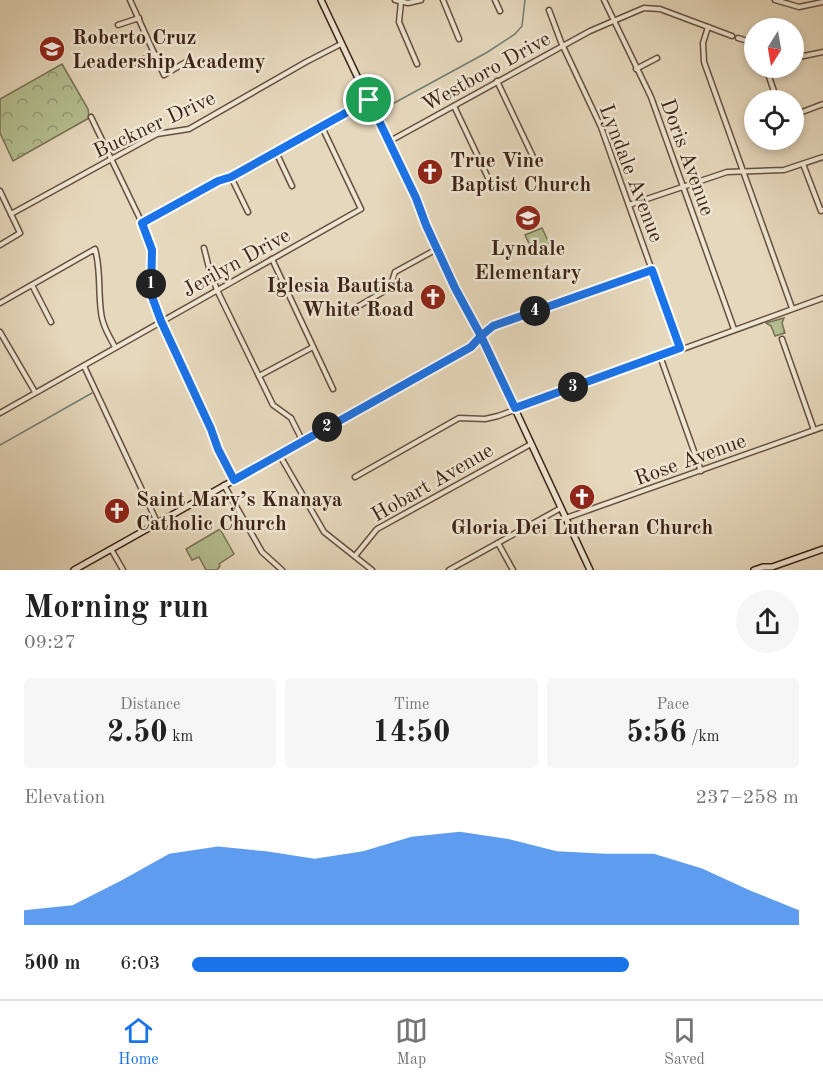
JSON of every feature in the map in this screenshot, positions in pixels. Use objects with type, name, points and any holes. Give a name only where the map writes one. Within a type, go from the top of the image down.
[{"type":"main road","points":[[321,0],[390,141],[437,249],[481,336],[590,570]]},
{"type":"main road","points":[[74,570],[471,347],[481,336]]},
{"type":"main road","points":[[754,570],[771,568],[823,549]]},
{"type":"street","points":[[130,0],[164,75],[186,62]]},
{"type":"street","points":[[395,0],[401,2],[422,0]]},
{"type":"street","points":[[443,0],[459,39]]},
{"type":"street","points":[[495,0],[500,11]]},
{"type":"street","name":"Doris Avenue","points":[[604,0],[651,96],[734,329]]},
{"type":"street","points":[[648,0],[648,7],[660,9],[732,36]]},
{"type":"street","points":[[775,0],[799,7],[823,2]]},
{"type":"street","points":[[401,2],[399,22],[417,64]]},
{"type":"street","name":"Westboro Drive","points":[[390,141],[497,81],[614,20],[648,7]]},
{"type":"street","name":"Lyndale Avenue","points":[[549,10],[563,47],[601,127],[680,348]]},
{"type":"street","points":[[118,25],[139,18]]},
{"type":"street","points":[[708,27],[703,44],[704,62],[792,308]]},
{"type":"street","points":[[738,38],[744,40]]},
{"type":"street","name":"Buckner Drive","points":[[12,214],[157,134],[189,129],[341,44]]},
{"type":"street","points":[[804,56],[823,51]]},
{"type":"street","points":[[135,63],[154,54]]},
{"type":"street","points":[[636,69],[657,58]]},
{"type":"street","points":[[497,81],[535,160]]},
{"type":"street","points":[[142,223],[218,181],[231,177],[369,100]]},
{"type":"street","points":[[804,111],[823,104]]},
{"type":"street","points":[[454,106],[490,182]]},
{"type":"street","points":[[91,117],[142,223],[152,250],[151,294],[161,321],[234,480]]},
{"type":"street","name":"Jerilyn Drive","points":[[0,413],[361,209],[322,127]]},
{"type":"street","points":[[276,152],[292,186]]},
{"type":"street","points":[[629,206],[727,172],[784,170],[823,156]]},
{"type":"street","points":[[803,164],[821,211],[823,210]]},
{"type":"street","points":[[231,177],[248,212]]},
{"type":"street","points":[[0,191],[20,233],[0,245]]},
{"type":"street","points":[[204,248],[208,268],[217,290],[273,405],[291,418],[302,441]]},
{"type":"street","points":[[0,303],[96,249],[100,267],[101,313],[115,347]]},
{"type":"street","points":[[350,311],[390,288],[395,272],[437,249]]},
{"type":"street","points":[[272,259],[333,389]]},
{"type":"street","points":[[481,336],[493,326],[652,270]]},
{"type":"street","points":[[32,285],[51,322]]},
{"type":"street","points":[[356,477],[459,418],[485,419],[823,298]]},
{"type":"street","points":[[0,332],[35,392]]},
{"type":"street","points":[[782,339],[814,430]]},
{"type":"street","points":[[259,376],[313,346]]},
{"type":"street","points":[[660,356],[701,471]]},
{"type":"street","points":[[84,366],[158,522]]},
{"type":"street","name":"Rose Avenue","points":[[566,518],[823,427]]},
{"type":"street","name":"Hobart Avenue","points":[[355,556],[377,529],[532,444]]},
{"type":"street","points":[[279,454],[324,532],[372,570]]},
{"type":"street","points":[[224,485],[262,552],[282,570]]},
{"type":"street","points":[[449,570],[561,508]]},
{"type":"street","points":[[498,543],[513,570]]},
{"type":"street","points":[[111,549],[123,570]]},
{"type":"green space","points":[[62,64],[88,109],[89,118],[13,161],[0,133],[0,99]]},
{"type":"green space","points":[[542,228],[551,247],[534,254],[525,235]]},
{"type":"green space","points":[[784,318],[782,323],[785,333],[775,336],[771,326],[766,323]]},
{"type":"green space","points":[[220,529],[234,554],[219,564],[217,570],[206,570],[199,557],[192,560],[186,549]]},
{"type":"waterway","points":[[383,109],[486,53],[515,34],[522,26],[525,0]]},
{"type":"waterway","points":[[0,445],[92,393]]},
{"type":"place","name":"Roberto Cruz Leadership Academy","points":[[52,49]]},
{"type":"place","name":"True Vine Baptist Church","points":[[430,172]]},
{"type":"place","name":"Lyndale Elementary","points":[[528,218]]},
{"type":"place","name":"Iglesia Bautista White Road","points":[[433,297]]},
{"type":"place","name":"Gloria Dei Lutheran Church","points":[[582,497]]},
{"type":"place","name":"Saint Mary’s Knanaya Catholic Church","points":[[117,511]]},
{"type":"route","points":[[369,100],[231,177],[218,181],[142,223],[152,250],[151,294],[218,449],[234,480],[471,347],[481,336],[515,408],[680,348],[652,270],[490,327],[481,336],[462,303],[390,141],[369,100]]}]
